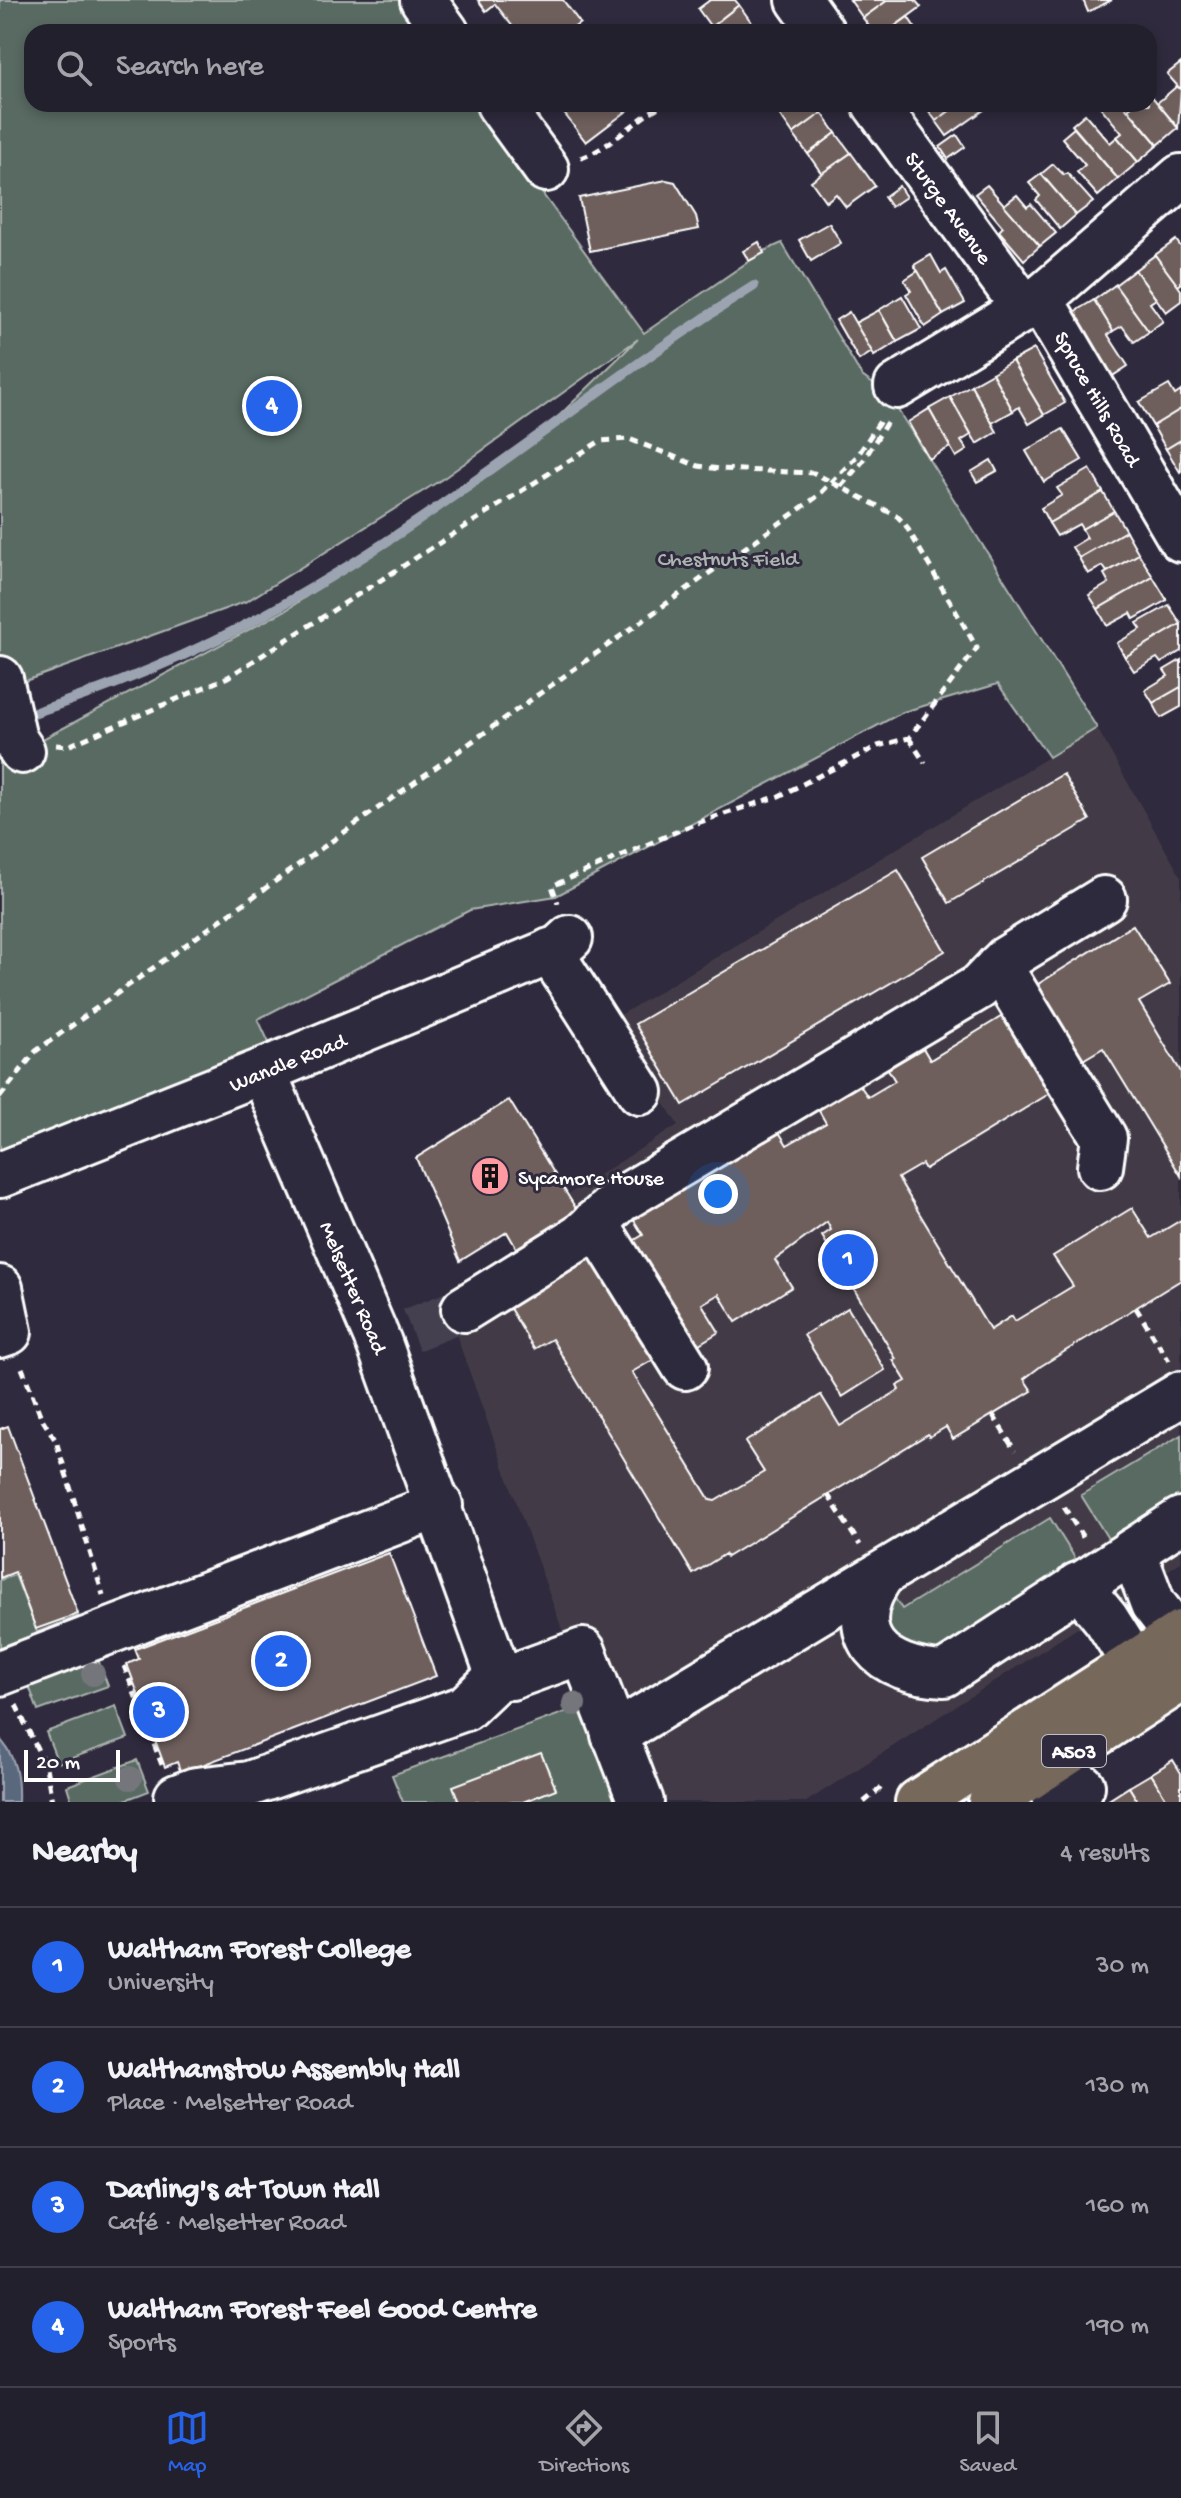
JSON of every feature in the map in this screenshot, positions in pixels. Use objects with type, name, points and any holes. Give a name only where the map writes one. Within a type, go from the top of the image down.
[{"type":"main road","name":"A503","points":[[991,1802],[1157,1681],[1180,1636]]},
{"type":"main road","name":"A503","points":[[918,1802],[1157,1681]]},
{"type":"street","points":[[423,0],[440,24]]},
{"type":"street","points":[[799,0],[816,24]]},
{"type":"street","points":[[505,112],[546,169]]},
{"type":"street","name":"Sturge Avenue","points":[[881,112],[1032,304]]},
{"type":"street","points":[[892,404],[1032,304],[1181,177]]},
{"type":"street","name":"Spruce Hills Road","points":[[1032,304],[1181,539]]},
{"type":"street","points":[[2,684],[18,745]]},
{"type":"street","points":[[464,1309],[580,1237],[620,1200],[979,987],[999,966],[1104,899]]},
{"type":"street","points":[[560,945],[640,1092]]},
{"type":"street","name":"Wandle Road","points":[[0,1175],[263,1071],[560,945]]},
{"type":"street","points":[[999,966],[1104,1138],[1100,1167]]},
{"type":"street","name":"Melsetter Road","points":[[263,1071],[395,1336],[440,1505],[497,1671],[502,1673]]},
{"type":"street","points":[[595,1222],[685,1367]]},
{"type":"street","points":[[0,1288],[9,1332],[0,1335]]},
{"type":"street","points":[[614,1735],[872,1563],[1045,1476],[1175,1378]]},
{"type":"street","points":[[6,1685],[118,1643],[440,1505]]},
{"type":"street","points":[[872,1563],[865,1608],[869,1638],[888,1661],[917,1673],[944,1674],[1181,1520]]},
{"type":"street","points":[[1105,1569],[1153,1604],[1180,1636]]},
{"type":"street","points":[[1105,1569],[1106,1619],[1157,1681]]},
{"type":"street","points":[[177,1797],[196,1790],[249,1784],[465,1708],[502,1673],[511,1677],[583,1651],[641,1802]]},
{"type":"path","points":[[546,169],[598,152],[650,112]]},
{"type":"path","points":[[0,1097],[36,1051],[831,484],[858,455],[892,404]]},
{"type":"path","points":[[841,486],[863,461],[892,404]]},
{"type":"path","points":[[18,745],[68,746],[228,677],[600,441],[629,439],[698,466],[814,473],[905,524],[977,648],[909,738],[878,746],[779,796],[694,824],[552,886],[560,945]]},
{"type":"path","points":[[909,738],[925,763]]},
{"type":"path","points":[[1136,1308],[1175,1378]]},
{"type":"path","points":[[24,1373],[41,1417],[56,1441],[118,1643],[159,1758]]},
{"type":"path","points":[[993,1415],[1026,1469],[1045,1476],[1105,1569]]},
{"type":"path","points":[[828,1495],[872,1563]]},
{"type":"path","points":[[6,1685],[46,1767],[52,1802]]},
{"type":"shaded area","points":[[1097,728],[1181,877],[1181,1562],[806,1802],[624,1802],[444,1301],[584,1221],[569,1194],[678,1125],[612,1020]]},
{"type":"green space","name":"Chestnuts Field","points":[[0,0],[401,0],[418,24],[24,24],[24,112],[483,112],[644,333],[764,251],[782,243],[862,376],[883,391],[896,407],[1097,728],[1049,757],[998,684],[903,712],[556,896],[470,910],[258,1019],[289,1086],[0,1190],[0,753],[22,750],[288,609],[533,441],[638,339],[444,478],[247,601],[0,690]]},
{"type":"green space","points":[[1181,1435],[1181,1510],[1115,1550],[1081,1495]]},
{"type":"green space","points":[[1050,1518],[1083,1571],[939,1661],[889,1646],[879,1604],[890,1591],[902,1609]]},
{"type":"green space","points":[[15,1575],[37,1632],[78,1616],[83,1630],[0,1661],[0,1580]]},
{"type":"green space","points":[[96,1654],[108,1686],[38,1711],[27,1680]]},
{"type":"green space","points":[[585,1705],[618,1802],[403,1802],[392,1775]]},
{"type":"green space","points":[[116,1706],[128,1738],[58,1763],[46,1732]]},
{"type":"green space","points":[[137,1760],[149,1791],[120,1802],[72,1802],[67,1786]]},
{"type":"water","points":[[0,1739],[10,1753],[15,1768],[18,1802],[0,1802]]},
{"type":"building","points":[[478,0],[563,0],[580,23],[511,24],[495,4],[486,11]]},
{"type":"building","points":[[710,0],[735,0],[739,5],[715,24],[709,24],[698,9]]},
{"type":"building","points":[[850,0],[888,0],[863,18]]},
{"type":"building","points":[[888,0],[915,0],[921,7],[898,24],[867,24],[863,18]]},
{"type":"building","points":[[1083,0],[1112,0],[1088,12]]},
{"type":"building","points":[[739,5],[752,23],[751,24],[715,24]]},
{"type":"building","points":[[908,17],[913,24],[898,24]]},
{"type":"building","points":[[1181,63],[1181,90],[1167,74]]},
{"type":"building","points":[[1177,86],[1181,90],[1178,128],[1157,103]]},
{"type":"building","points":[[1157,103],[1178,128],[1158,145],[1130,112],[1157,112]]},
{"type":"building","points":[[563,112],[626,112],[586,142]]},
{"type":"building","points":[[782,112],[822,113],[793,134],[779,114]]},
{"type":"building","points":[[930,112],[948,112],[936,121]]},
{"type":"building","points":[[948,112],[981,112],[947,136],[936,121]]},
{"type":"building","points":[[1105,112],[1130,112],[1158,145],[1138,162],[1117,137],[1122,133]]},
{"type":"building","points":[[822,113],[836,133],[808,154],[793,134]]},
{"type":"building","points":[[1085,114],[1110,143],[1117,137],[1138,162],[1118,179],[1072,125]]},
{"type":"building","points":[[1074,128],[1118,179],[1098,196],[1077,172],[1085,165],[1062,138]]},
{"type":"building","points":[[836,133],[851,153],[822,174],[808,154]]},
{"type":"building","points":[[957,135],[965,147],[948,159],[940,147]]},
{"type":"building","points":[[851,153],[875,186],[846,207],[836,194],[826,202],[811,181]]},
{"type":"building","points":[[1053,164],[1064,175],[1067,173],[1093,202],[1076,215],[1041,174]]},
{"type":"building","points":[[1041,174],[1076,215],[1060,229],[1036,200],[1040,196],[1029,183]]},
{"type":"building","points":[[666,180],[675,182],[696,216],[699,229],[590,251],[579,198]]},
{"type":"building","points":[[987,185],[1040,246],[1024,260],[999,231],[1003,227],[975,194]]},
{"type":"building","points":[[899,186],[906,197],[891,207],[884,197]]},
{"type":"building","points":[[1017,195],[1027,207],[1031,204],[1056,233],[1040,246],[1004,205]]},
{"type":"building","points":[[829,223],[841,243],[811,261],[799,240]]},
{"type":"building","points":[[1176,240],[1181,247],[1181,284],[1178,286],[1155,255]]},
{"type":"building","points":[[759,242],[764,253],[749,261],[743,251]]},
{"type":"building","points":[[931,255],[941,273],[946,270],[965,303],[943,315],[914,265]]},
{"type":"building","points":[[1155,255],[1181,290],[1181,301],[1166,312],[1135,270]]},
{"type":"building","points":[[1135,270],[1156,299],[1150,303],[1163,321],[1149,332],[1115,285]]},
{"type":"building","points":[[918,271],[943,315],[925,327],[906,294],[911,291],[904,280]]},
{"type":"building","points":[[1115,285],[1149,332],[1134,342],[1122,326],[1113,331],[1094,300]]},
{"type":"building","points":[[902,296],[921,329],[897,342],[879,310]]},
{"type":"building","points":[[1094,300],[1113,331],[1108,335],[1128,366],[1111,377],[1072,313]]},
{"type":"building","points":[[879,310],[897,342],[874,356],[855,323]]},
{"type":"building","points":[[849,312],[872,352],[859,360],[836,320]]},
{"type":"building","points":[[1034,349],[1065,403],[1044,415],[1012,361]]},
{"type":"building","points":[[1012,361],[1044,415],[1029,424],[1019,407],[1013,411],[992,373]]},
{"type":"building","points":[[992,373],[1013,411],[992,423],[971,385]]},
{"type":"building","points":[[971,385],[997,432],[977,444],[950,397]]},
{"type":"building","points":[[1169,385],[1175,395],[1181,391],[1181,409],[1153,426],[1139,402]]},
{"type":"building","points":[[950,397],[971,435],[961,441],[967,450],[956,457],[929,409]]},
{"type":"building","points":[[929,409],[950,447],[929,459],[908,422]]},
{"type":"building","points":[[1181,409],[1181,440],[1166,449],[1153,426]]},
{"type":"building","points":[[1063,429],[1082,460],[1044,482],[1026,451]]},
{"type":"building","points":[[1181,440],[1181,471],[1180,472],[1166,449]]},
{"type":"building","points":[[991,460],[997,471],[977,482],[971,472]]},
{"type":"building","points":[[1090,469],[1103,492],[1049,523],[1041,508],[1062,495],[1057,488]]},
{"type":"building","points":[[1103,492],[1114,511],[1082,529],[1079,524],[1057,536],[1049,523]]},
{"type":"building","points":[[1114,511],[1126,531],[1079,558],[1072,547],[1087,538],[1082,529]]},
{"type":"building","points":[[1126,531],[1139,554],[1107,572],[1103,566],[1088,574],[1079,558]]},
{"type":"building","points":[[1139,554],[1153,577],[1098,609],[1089,595],[1109,583],[1104,574]]},
{"type":"building","points":[[1153,577],[1167,600],[1134,619],[1131,613],[1107,626],[1098,609]]},
{"type":"building","points":[[1169,605],[1181,624],[1125,657],[1117,643],[1141,629],[1137,623]]},
{"type":"building","points":[[1181,624],[1181,651],[1161,663],[1157,658],[1134,671],[1125,657]]},
{"type":"building","points":[[1181,660],[1181,687],[1153,703],[1145,690],[1168,676],[1164,670]]},
{"type":"building","points":[[1181,687],[1181,707],[1161,718],[1153,703]]},
{"type":"building","points":[[1063,774],[1090,820],[949,903],[922,857]]},
{"type":"building","points":[[898,870],[945,951],[683,1105],[635,1024]]},
{"type":"building","points":[[1133,925],[1170,984],[1139,1002],[1181,1072],[1181,1176],[1103,1048],[1081,1061],[1027,991]]},
{"type":"building","points":[[1014,1009],[1062,1086],[925,1169],[922,1164],[898,1178],[990,1330],[1012,1316],[1015,1321],[1073,1286],[1053,1256],[1132,1208],[1151,1238],[1181,1220],[1181,1280],[1041,1366],[1024,1379],[1032,1391],[953,1439],[946,1427],[929,1437],[928,1434],[727,1557],[725,1554],[693,1574],[552,1339],[534,1349],[508,1305],[600,1249],[665,1353],[632,1372],[710,1500],[715,1501],[764,1472],[745,1442],[821,1395],[840,1426],[899,1390],[897,1386],[906,1381],[822,1236],[831,1230],[827,1222],[775,1260],[792,1287],[736,1322],[719,1294],[702,1304],[719,1332],[689,1350],[623,1247],[643,1235],[628,1211],[774,1124],[787,1145],[826,1123],[818,1109],[859,1084],[868,1097],[895,1081],[888,1069],[923,1048],[930,1060]]},
{"type":"building","name":"Sycamore House","points":[[509,1100],[583,1220],[522,1258],[507,1232],[460,1261],[416,1158]]},
{"type":"building","points":[[848,1308],[885,1370],[842,1397],[804,1335]]},
{"type":"building","points":[[8,1426],[78,1614],[36,1629],[15,1572],[0,1578],[0,1429]]},
{"type":"building","points":[[389,1553],[436,1676],[181,1773],[177,1762],[165,1767],[127,1664],[139,1659],[135,1649]]},
{"type":"building","points":[[541,1753],[556,1789],[523,1802],[459,1802],[453,1786]]},
{"type":"building","points":[[1173,1760],[1181,1773],[1181,1802],[1168,1802],[1151,1774]]},
{"type":"building","points":[[1151,1774],[1168,1802],[1138,1802],[1129,1787]]},
{"type":"building","points":[[1129,1787],[1138,1802],[1107,1802],[1107,1801]]},
{"type":"waterway","points":[[21,717],[122,681],[187,653],[282,605],[403,531],[754,286]]},
{"type":"tunnel","points":[[411,1330],[464,1309]]},
{"type":"place","name":"Waltham Forest Feel Good Centre","points":[[272,406]]},
{"type":"place","name":"Sycamore House","points":[[490,1176]]},
{"type":"place","name":"Waltham Forest College","points":[[848,1260]]},
{"type":"place","name":"Walthamstow Assembly Hall","points":[[281,1661]]},
{"type":"place","name":"Darling's at Town Hall","points":[[159,1712]]}]
